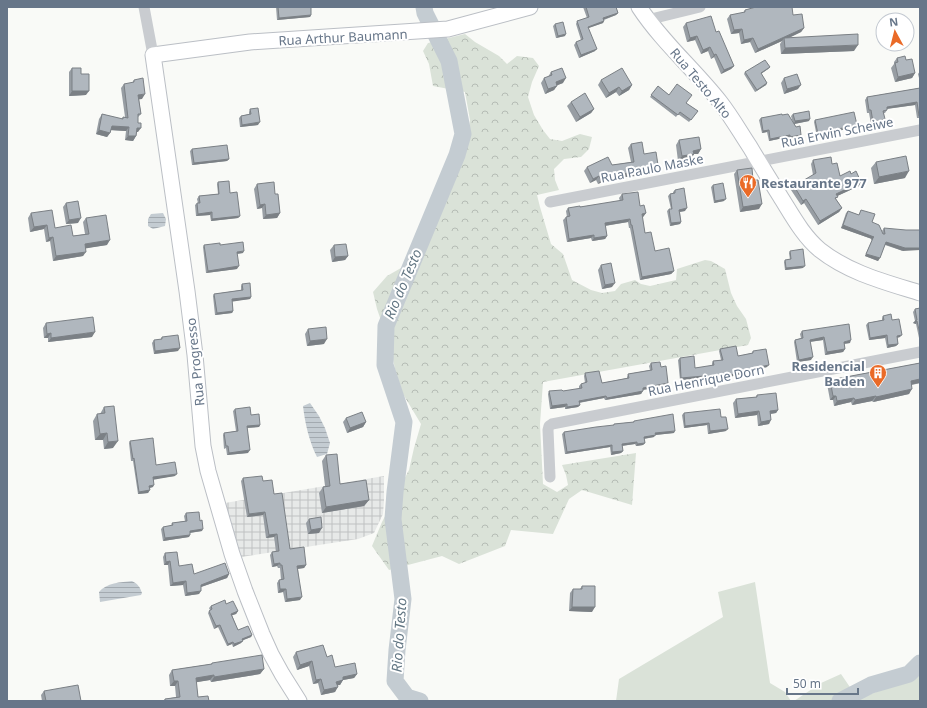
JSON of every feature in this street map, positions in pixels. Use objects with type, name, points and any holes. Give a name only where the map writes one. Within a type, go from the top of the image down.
[{"type":"street","name":"Rua Progresso","points":[[144,7],[153,55],[188,296],[203,446],[208,471],[244,591],[262,634],[282,674],[299,701]]},
{"type":"street","name":"Rua Arthur Baumann","points":[[153,55],[250,42],[448,30],[530,7]]},
{"type":"street","points":[[643,13],[700,7]]},
{"type":"street","name":"Rua Testo Alto","points":[[643,13],[659,34],[720,102],[797,222],[813,243],[820,250],[840,263],[860,273],[920,293]]},
{"type":"street","name":"Rua Erwin Scheiwe","points":[[759,162],[920,130]]},
{"type":"street","name":"Rua Paulo Maske","points":[[550,202],[759,162]]},
{"type":"street","name":"Rua Henrique Dorn","points":[[550,477],[548,430],[549,426],[552,424],[920,352]]},
{"type":"shaded area","points":[[163,213],[166,219],[165,226],[153,229],[148,226],[148,219],[151,214]]},
{"type":"shaded area","points":[[310,403],[325,428],[330,443],[327,454],[317,457],[308,432],[303,406]]},
{"type":"shaded area","points":[[384,476],[383,514],[374,533],[358,539],[241,557],[225,503]]},
{"type":"shaded area","points":[[132,581],[140,587],[142,593],[141,595],[100,602],[99,592],[102,589],[114,584]]},
{"type":"green space","points":[[465,34],[475,42],[499,56],[507,64],[517,56],[533,58],[539,66],[532,82],[528,97],[534,115],[550,139],[562,141],[580,134],[592,137],[589,149],[581,157],[564,159],[554,169],[555,180],[559,190],[537,195],[551,244],[563,254],[572,280],[591,290],[602,293],[615,291],[621,284],[635,280],[641,284],[650,286],[676,280],[677,269],[705,260],[711,261],[725,269],[731,293],[737,306],[746,319],[751,338],[748,345],[543,382],[540,424],[543,484],[557,492],[568,485],[562,465],[636,453],[632,505],[582,490],[569,499],[553,534],[511,530],[505,546],[459,564],[442,556],[389,570],[372,546],[382,522],[409,470],[421,424],[403,394],[373,292],[387,276],[422,256],[465,156],[470,120],[465,92],[433,86],[429,64],[423,51],[428,43]]},
{"type":"green space","points":[[755,582],[770,683],[785,692],[791,701],[616,701],[619,679],[723,617],[718,592]]},
{"type":"green space","points":[[920,671],[920,701],[794,701],[821,683],[841,674],[858,699],[912,678]]},
{"type":"building","points":[[278,7],[311,7],[311,15],[279,18]]},
{"type":"building","points":[[586,7],[616,7],[618,13],[603,18],[604,21],[588,27],[597,49],[581,55],[576,42],[583,39],[577,21],[589,17]]},
{"type":"building","points":[[756,7],[792,7],[793,15],[802,14],[804,28],[758,49],[753,38],[744,40],[742,29],[734,30],[730,15],[745,12],[745,10]]},
{"type":"building","points":[[711,16],[716,32],[719,31],[734,66],[724,70],[716,54],[714,55],[710,47],[703,50],[697,36],[690,38],[686,23]]},
{"type":"building","points":[[563,22],[566,34],[558,36],[555,24]]},
{"type":"building","points":[[858,34],[858,45],[785,48],[784,38]]},
{"type":"building","points":[[905,56],[906,60],[912,59],[915,73],[898,77],[895,63],[898,62],[897,58]]},
{"type":"building","points":[[765,60],[770,67],[761,73],[767,83],[757,90],[745,72]]},
{"type":"building","points":[[72,68],[81,68],[81,74],[89,74],[89,91],[72,91]]},
{"type":"building","points":[[562,68],[566,78],[556,82],[557,86],[548,89],[544,78],[552,75],[551,72]]},
{"type":"building","points":[[622,68],[632,85],[622,91],[619,87],[609,93],[601,80]]},
{"type":"building","points":[[797,74],[801,85],[787,89],[784,78]]},
{"type":"building","points":[[143,78],[145,94],[138,95],[141,114],[138,114],[138,123],[141,123],[141,128],[137,128],[136,136],[128,136],[129,127],[112,126],[110,133],[99,130],[102,114],[123,119],[123,117],[128,118],[124,84]]},
{"type":"building","points":[[677,84],[692,95],[686,103],[698,111],[691,120],[680,112],[678,115],[651,95],[658,86],[669,95]]},
{"type":"building","points":[[920,88],[919,116],[917,102],[887,107],[887,110],[883,111],[885,119],[873,122],[867,97]]},
{"type":"building","points":[[585,93],[594,109],[580,117],[571,102]]},
{"type":"building","points":[[258,108],[260,122],[242,125],[241,116],[251,114],[250,109]]},
{"type":"building","points":[[809,111],[810,119],[795,121],[793,114]]},
{"type":"building","points":[[854,112],[857,125],[838,129],[838,131],[818,134],[815,120]]},
{"type":"building","points":[[788,114],[796,127],[800,126],[801,135],[790,137],[790,135],[770,139],[769,130],[763,131],[761,118]]},
{"type":"building","points":[[699,137],[701,149],[693,151],[694,154],[682,156],[679,140]]},
{"type":"building","points":[[642,142],[644,154],[656,152],[658,165],[637,169],[638,172],[620,174],[619,171],[601,180],[599,176],[593,179],[587,167],[608,157],[612,165],[634,162],[631,144]]},
{"type":"building","points":[[227,145],[229,159],[194,163],[192,149]]},
{"type":"building","points":[[906,156],[909,171],[879,177],[876,162]]},
{"type":"building","points":[[831,157],[832,164],[837,163],[840,176],[850,171],[851,174],[856,171],[861,182],[836,194],[838,197],[835,198],[842,208],[820,221],[806,199],[803,201],[794,186],[816,173],[813,160]]},
{"type":"building","points":[[752,168],[753,180],[758,180],[762,204],[743,207],[737,170]]},
{"type":"building","points":[[229,181],[230,193],[237,192],[240,216],[212,219],[212,212],[198,214],[197,203],[200,203],[199,196],[219,194],[218,182]]},
{"type":"building","points":[[274,182],[275,194],[278,194],[280,213],[266,215],[265,204],[260,205],[257,184]]},
{"type":"building","points":[[723,183],[726,199],[715,201],[713,185]]},
{"type":"building","points":[[684,188],[687,208],[679,210],[681,222],[671,223],[669,209],[672,209],[670,194],[675,193],[675,190]]},
{"type":"building","points":[[638,192],[640,206],[644,205],[646,213],[642,214],[645,233],[651,232],[655,251],[669,248],[674,271],[642,277],[630,219],[605,223],[607,236],[594,238],[594,235],[569,239],[566,217],[570,216],[568,208],[623,200],[622,194]]},
{"type":"building","points":[[78,201],[81,218],[69,220],[66,203]]},
{"type":"building","points":[[52,210],[55,228],[71,225],[73,236],[89,234],[86,218],[106,215],[110,240],[85,244],[86,252],[56,256],[53,237],[49,238],[47,225],[34,227],[31,213]]},
{"type":"building","points":[[861,210],[875,214],[872,222],[879,225],[883,234],[885,234],[884,228],[920,230],[920,248],[905,248],[886,242],[880,258],[866,254],[872,238],[874,237],[843,225],[848,211],[859,215]]},
{"type":"building","points":[[243,242],[244,251],[237,252],[239,266],[208,271],[204,245],[220,243],[220,245]]},
{"type":"building","points":[[346,244],[348,256],[335,257],[334,245]]},
{"type":"building","points":[[803,249],[805,266],[786,268],[785,260],[791,259],[790,251]]},
{"type":"building","points":[[611,263],[615,283],[605,285],[601,265]]},
{"type":"building","points":[[250,283],[251,297],[232,299],[233,311],[217,313],[214,294],[243,290],[242,284]]},
{"type":"building","points":[[920,308],[920,334],[917,321],[915,321],[917,320],[915,309]]},
{"type":"building","points":[[891,314],[892,320],[899,319],[902,335],[897,336],[898,344],[888,345],[887,335],[870,338],[868,323],[884,320],[883,316]]},
{"type":"building","points":[[93,317],[95,332],[51,338],[51,333],[47,334],[46,323]]},
{"type":"building","points":[[849,324],[851,340],[844,342],[845,349],[827,352],[824,337],[810,340],[813,357],[799,360],[795,340],[803,338],[802,331]]},
{"type":"building","points":[[326,327],[327,339],[310,341],[308,329]]},
{"type":"building","points":[[178,335],[180,348],[155,351],[154,340],[162,339],[162,337]]},
{"type":"building","points":[[736,346],[738,356],[753,353],[753,351],[766,349],[769,365],[750,369],[750,371],[705,380],[704,376],[681,378],[680,358],[694,356],[695,368],[714,365],[713,361],[723,360],[720,349]]},
{"type":"building","points":[[660,362],[661,367],[666,366],[668,383],[643,388],[643,391],[607,398],[606,396],[579,401],[580,405],[567,407],[567,404],[552,406],[549,391],[563,391],[582,388],[581,384],[587,382],[585,373],[599,371],[602,383],[629,378],[628,374],[652,370],[651,363]]},
{"type":"building","points":[[920,363],[920,379],[911,381],[912,389],[855,400],[854,398],[837,401],[836,396],[833,396],[830,380]]},
{"type":"building","points":[[776,393],[778,410],[770,411],[771,420],[761,422],[759,411],[738,414],[736,399]]},
{"type":"building","points":[[114,406],[118,441],[108,442],[107,433],[100,434],[97,414],[105,413],[104,407]]},
{"type":"building","points":[[250,407],[251,415],[259,414],[260,425],[247,426],[250,450],[229,453],[228,446],[226,446],[224,433],[238,431],[235,409]]},
{"type":"building","points":[[720,409],[721,417],[726,417],[728,429],[710,431],[709,423],[685,426],[684,413]]},
{"type":"building","points":[[362,412],[366,422],[350,428],[346,418]]},
{"type":"building","points":[[673,414],[675,431],[655,433],[656,435],[644,437],[645,443],[637,444],[637,442],[622,444],[623,451],[612,452],[612,445],[567,452],[564,432],[634,422]]},
{"type":"building","points":[[153,438],[156,465],[175,462],[177,474],[153,477],[154,485],[149,486],[150,490],[139,492],[130,441]]},
{"type":"building","points":[[337,454],[340,484],[366,480],[369,500],[326,507],[323,487],[330,486],[326,455]]},
{"type":"building","points":[[262,476],[263,481],[272,480],[274,494],[282,493],[290,549],[304,547],[306,565],[297,566],[302,597],[287,599],[286,589],[280,589],[279,580],[284,579],[282,565],[280,565],[280,563],[274,564],[272,552],[279,551],[277,534],[269,535],[265,512],[249,514],[243,478]]},
{"type":"building","points":[[199,512],[203,529],[190,531],[190,535],[165,538],[163,527],[173,525],[172,523],[187,521],[186,513]]},
{"type":"building","points":[[321,517],[322,528],[311,530],[309,519]]},
{"type":"building","points":[[177,552],[179,566],[192,564],[194,574],[225,563],[229,574],[201,585],[201,591],[187,593],[186,581],[173,583],[170,561],[166,562],[165,553]]},
{"type":"building","points":[[582,586],[595,586],[595,607],[572,607],[573,589],[582,589]]},
{"type":"building","points":[[225,600],[226,604],[233,601],[238,611],[231,614],[238,630],[248,626],[252,635],[242,639],[243,641],[234,644],[233,642],[228,644],[220,625],[216,626],[209,611],[212,609],[211,606]]},
{"type":"building","points":[[323,645],[327,657],[332,655],[335,667],[355,663],[357,674],[343,677],[343,680],[336,682],[338,687],[324,690],[321,679],[316,680],[312,661],[300,665],[296,652]]},
{"type":"building","points":[[262,655],[264,669],[214,677],[214,675],[196,678],[198,697],[208,696],[209,701],[165,701],[165,699],[180,697],[178,681],[174,681],[172,670]]},
{"type":"building","points":[[78,685],[81,701],[46,701],[44,691]]},
{"type":"waterway","name":"Rio do Testo","points":[[420,701],[407,697],[395,681],[403,599],[393,519],[404,422],[385,365],[386,326],[457,155],[463,134],[449,61],[425,13],[424,7]]},
{"type":"waterway","name":"Rio do Testo","points":[[840,701],[871,685],[909,674],[920,663]]},
{"type":"place","name":"Restaurante 977","points":[[748,198]]},
{"type":"place","name":"Residencial Baden","points":[[878,388]]}]
